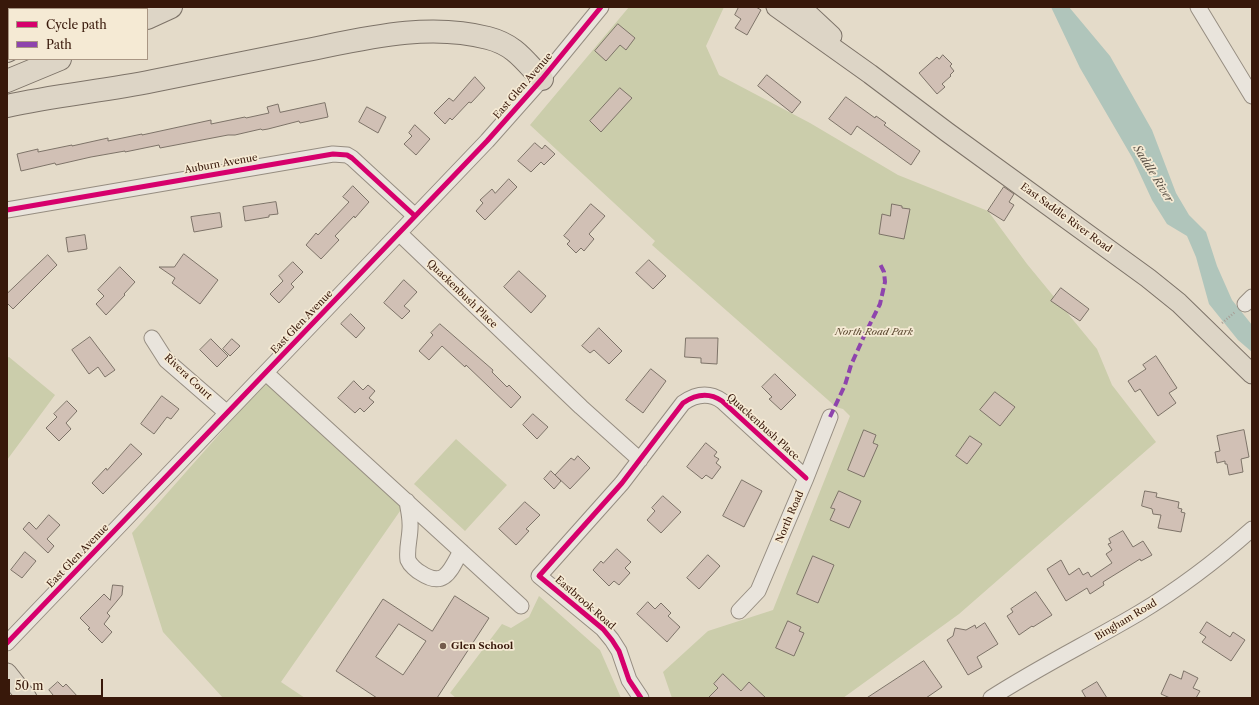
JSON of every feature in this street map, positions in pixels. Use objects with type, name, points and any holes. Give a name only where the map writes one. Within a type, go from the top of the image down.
[{"type":"highway","points":[[148,18],[171,7]]},
{"type":"highway","points":[[7,106],[123,87],[350,41],[408,32],[442,31],[496,40],[513,48],[542,79]]},
{"type":"highway","points":[[7,81],[58,60]]},
{"type":"main road","name":"East Saddle River Road","points":[[776,7],[1148,278],[1179,303],[1252,374]]},
{"type":"main road","name":"East Saddle River Road","points":[[801,7],[870,74]]},
{"type":"main road","points":[[7,673],[27,698]]},
{"type":"street","name":"East Glen Avenue","points":[[7,642],[266,374],[487,141],[542,79],[601,7]]},
{"type":"street","points":[[1198,7],[1252,96]]},
{"type":"street","name":"Auburn Avenue","points":[[7,210],[340,154],[352,158],[358,162],[415,216]]},
{"type":"street","name":"Quackenbush Place","points":[[399,233],[576,402],[640,460],[683,403],[691,397],[700,394],[709,395],[722,401],[806,478]]},
{"type":"street","name":"Rivera Court","points":[[152,338],[166,360],[228,413]]},
{"type":"street","points":[[266,374],[521,606]]},
{"type":"street","name":"North Road","points":[[739,611],[758,591],[830,417]]},
{"type":"street","name":"Eastbrook Road","points":[[640,460],[622,483],[539,576],[603,629],[619,651],[629,680],[641,698]]},
{"type":"street","points":[[407,501],[410,524],[408,562],[430,579],[440,578],[451,571],[462,552]]},
{"type":"street","name":"Bingham Road","points":[[1000,695],[1140,612],[1178,587],[1226,551],[1252,529]]},
{"type":"path","points":[[1209,333],[1248,301]]},
{"type":"green space","name":"North Road Park","points":[[629,7],[724,7],[706,46],[719,75],[810,123],[898,175],[988,211],[1027,264],[1097,349],[1112,385],[1156,442],[959,614],[843,698],[672,698],[663,672],[708,631],[773,610],[850,416],[843,409],[836,407],[652,245],[655,241],[530,125]]},
{"type":"green space","points":[[9,357],[55,395],[7,460],[7,358]]},
{"type":"green space","points":[[269,378],[407,501],[281,682],[305,698],[223,698],[163,632],[132,533]]},
{"type":"green space","points":[[456,439],[507,485],[465,531],[414,484]]},
{"type":"green space","points":[[539,596],[600,650],[621,698],[456,698],[450,693],[502,624],[511,628],[529,617]]},
{"type":"water","name":"Saddle River","points":[[1051,7],[1069,7],[1110,56],[1152,130],[1176,193],[1189,215],[1206,232],[1217,266],[1232,300],[1252,325],[1252,352],[1238,340],[1209,304],[1196,257],[1187,236],[1167,224],[1152,200],[1133,159],[1080,68]]},
{"type":"building","points":[[739,7],[756,7],[761,10],[747,35],[735,28],[741,19],[735,15]]},
{"type":"building","points":[[618,24],[635,38],[626,50],[620,45],[606,61],[595,51]]},
{"type":"building","points":[[943,55],[952,64],[950,66],[954,71],[942,84],[945,87],[937,94],[919,73],[937,57],[939,59]]},
{"type":"building","points":[[767,75],[801,102],[792,113],[758,86]]},
{"type":"building","points":[[475,77],[485,88],[471,103],[469,102],[452,120],[450,118],[445,124],[434,113],[449,98],[453,101]]},
{"type":"building","points":[[620,88],[632,98],[601,132],[590,121]]},
{"type":"building","points":[[846,97],[875,118],[876,116],[886,123],[884,125],[920,151],[911,165],[857,126],[851,135],[829,119]]},
{"type":"building","points":[[325,103],[328,117],[300,123],[299,121],[268,129],[261,129],[160,148],[159,145],[56,165],[55,163],[21,171],[17,154],[38,149],[38,152],[108,138],[108,141],[211,120],[211,124],[246,118],[269,113],[267,107],[278,104],[280,112]]},
{"type":"building","points":[[367,107],[386,117],[378,133],[359,122]]},
{"type":"building","points":[[415,125],[430,139],[416,155],[404,144],[412,136],[409,133]]},
{"type":"building","points":[[535,143],[542,149],[545,145],[555,154],[544,165],[541,162],[531,172],[518,161]]},
{"type":"building","points":[[509,179],[517,187],[485,220],[476,211],[483,203],[480,200],[492,189],[495,193]]},
{"type":"building","points":[[353,186],[369,202],[355,218],[354,216],[335,236],[339,240],[321,259],[306,245],[316,233],[318,235],[349,202],[343,197]]},
{"type":"building","points":[[1004,187],[1014,194],[1009,202],[1014,205],[1004,221],[988,211]]},
{"type":"building","points":[[276,202],[278,214],[245,221],[243,207]]},
{"type":"building","points":[[591,204],[605,216],[589,234],[594,239],[584,251],[581,248],[576,253],[567,244],[570,241],[564,236]]},
{"type":"building","points":[[892,204],[910,209],[904,239],[879,234],[882,214],[890,216]]},
{"type":"building","points":[[220,213],[222,227],[194,232],[191,217]]},
{"type":"building","points":[[85,235],[87,249],[68,252],[66,238]]},
{"type":"building","points":[[184,254],[218,280],[200,304],[172,283],[175,278],[159,267],[174,267]]},
{"type":"building","points":[[48,255],[57,265],[13,309],[7,303],[7,294]]},
{"type":"building","points":[[649,260],[666,276],[653,289],[636,273]]},
{"type":"building","points":[[293,262],[303,272],[291,284],[294,287],[279,303],[270,294],[283,281],[279,276]]},
{"type":"building","points":[[120,267],[135,282],[106,315],[96,304],[104,296],[98,290]]},
{"type":"building","points":[[519,271],[546,296],[531,313],[504,287]]},
{"type":"building","points":[[404,280],[417,292],[404,306],[410,311],[402,319],[384,303]]},
{"type":"building","points":[[1061,288],[1089,309],[1080,321],[1051,301]]},
{"type":"building","points":[[351,314],[365,328],[356,338],[341,324]]},
{"type":"building","points":[[440,324],[493,370],[492,372],[507,387],[509,385],[521,397],[511,408],[466,365],[465,367],[442,346],[429,360],[419,351],[433,335],[431,333]]},
{"type":"building","points":[[599,328],[622,351],[609,364],[594,350],[590,353],[582,346]]},
{"type":"building","points":[[90,337],[115,370],[105,377],[98,367],[89,374],[72,350]]},
{"type":"building","points":[[686,338],[718,338],[717,364],[701,363],[701,358],[685,357]]},
{"type":"building","points":[[211,339],[228,356],[217,367],[200,350]]},
{"type":"building","points":[[232,339],[240,346],[230,356],[223,349]]},
{"type":"building","points":[[1156,356],[1177,388],[1169,393],[1176,403],[1158,416],[1140,389],[1135,392],[1128,381],[1146,369],[1143,365]]},
{"type":"building","points":[[651,369],[666,381],[643,413],[626,400]]},
{"type":"building","points":[[775,374],[796,395],[781,410],[769,399],[772,397],[762,387]]},
{"type":"building","points":[[354,381],[363,390],[368,385],[375,391],[369,398],[374,402],[364,412],[360,408],[355,413],[338,398]]},
{"type":"building","points":[[995,392],[1015,407],[1000,426],[980,410]]},
{"type":"building","points":[[162,396],[179,409],[171,419],[167,417],[154,434],[141,424]]},
{"type":"building","points":[[67,401],[77,411],[66,423],[71,429],[59,441],[46,428],[57,417],[54,414]]},
{"type":"building","points":[[533,414],[548,427],[537,439],[523,425]]},
{"type":"building","points":[[864,430],[876,435],[873,443],[878,445],[864,477],[848,470]]},
{"type":"building","points":[[1244,430],[1249,457],[1241,459],[1243,472],[1229,475],[1225,461],[1217,463],[1215,452],[1220,451],[1217,436]]},
{"type":"building","points":[[970,436],[982,444],[967,464],[956,456]]},
{"type":"building","points":[[706,443],[717,452],[714,456],[719,459],[716,463],[721,467],[712,479],[706,475],[702,479],[687,467]]},
{"type":"building","points":[[131,444],[142,454],[103,494],[92,483],[106,468],[107,470]]},
{"type":"building","points":[[578,456],[590,468],[570,489],[555,475],[571,458],[574,460]]},
{"type":"building","points":[[551,471],[561,481],[554,489],[544,479]]},
{"type":"building","points":[[742,480],[762,491],[744,527],[723,516]]},
{"type":"building","points":[[839,491],[861,501],[849,528],[830,520],[835,509],[831,508]]},
{"type":"building","points":[[1145,491],[1157,493],[1156,497],[1179,502],[1178,508],[1182,509],[1181,512],[1185,513],[1181,532],[1158,528],[1161,515],[1153,514],[1152,509],[1142,506]]},
{"type":"building","points":[[663,496],[681,512],[661,533],[647,520],[655,511],[652,508]]},
{"type":"building","points":[[525,502],[540,515],[526,529],[529,531],[516,545],[499,529]]},
{"type":"building","points":[[49,515],[60,525],[47,539],[54,546],[48,553],[23,529],[29,522],[36,529]]},
{"type":"building","points":[[1123,531],[1133,547],[1143,541],[1152,555],[1141,561],[1140,559],[1103,582],[1104,585],[1090,594],[1087,588],[1066,601],[1047,569],[1061,560],[1069,575],[1079,568],[1083,575],[1088,572],[1091,577],[1112,563],[1106,554],[1112,550],[1108,544],[1111,543],[1109,539]]},
{"type":"building","points":[[617,549],[631,562],[625,568],[630,573],[619,585],[614,581],[609,586],[593,570],[601,561],[603,563]]},
{"type":"building","points":[[25,552],[36,561],[22,578],[11,570]]},
{"type":"building","points":[[708,555],[720,566],[699,589],[687,578]]},
{"type":"building","points":[[813,556],[834,565],[818,603],[797,594]]},
{"type":"building","points":[[113,585],[123,586],[122,595],[107,613],[110,616],[104,624],[112,632],[102,643],[88,629],[90,628],[80,618],[104,594],[110,600]]},
{"type":"building","points":[[1036,592],[1052,615],[1019,635],[1007,616],[1013,612],[1011,609]]},
{"type":"building","name":"Glen School","points":[[455,596],[489,618],[437,698],[377,698],[336,671],[383,599],[432,631]],"holes":[[[399,624],[426,641],[403,675],[376,657]]]},
{"type":"building","points":[[648,602],[655,609],[661,603],[671,613],[668,616],[680,627],[667,642],[637,614]]},
{"type":"building","points":[[788,621],[801,627],[799,631],[804,633],[794,656],[776,648]]},
{"type":"building","points":[[1207,622],[1230,637],[1233,632],[1245,640],[1231,661],[1202,642],[1206,637],[1200,633]]},
{"type":"building","points":[[985,623],[998,644],[977,657],[982,667],[968,675],[947,640],[953,636],[955,628],[966,630],[975,625],[976,628]]},
{"type":"building","points":[[924,661],[942,687],[926,698],[867,698]]},
{"type":"building","points":[[1184,671],[1198,678],[1193,688],[1200,691],[1196,698],[1170,698],[1161,694],[1170,674],[1181,679]]},
{"type":"building","points":[[723,674],[741,691],[749,682],[766,698],[708,698],[718,688],[714,684]]},
{"type":"building","points":[[58,682],[63,687],[66,684],[79,698],[50,698],[53,695],[49,690]]},
{"type":"building","points":[[1097,682],[1107,698],[1086,698],[1082,691]]},
{"type":"marked path","points":[[830,417],[845,385],[851,365],[880,304],[885,282],[884,272],[879,262]]},
{"type":"cycle path","points":[[7,643],[487,141],[542,79],[601,7]]},
{"type":"cycle path","points":[[7,210],[333,154],[347,155],[352,158],[415,216]]},
{"type":"cycle path","points":[[641,698],[629,680],[619,651],[603,629],[539,576],[622,483],[683,403],[698,396],[712,396],[722,401],[806,478]]},
{"type":"place","name":"Glen School","points":[[443,646]]}]
